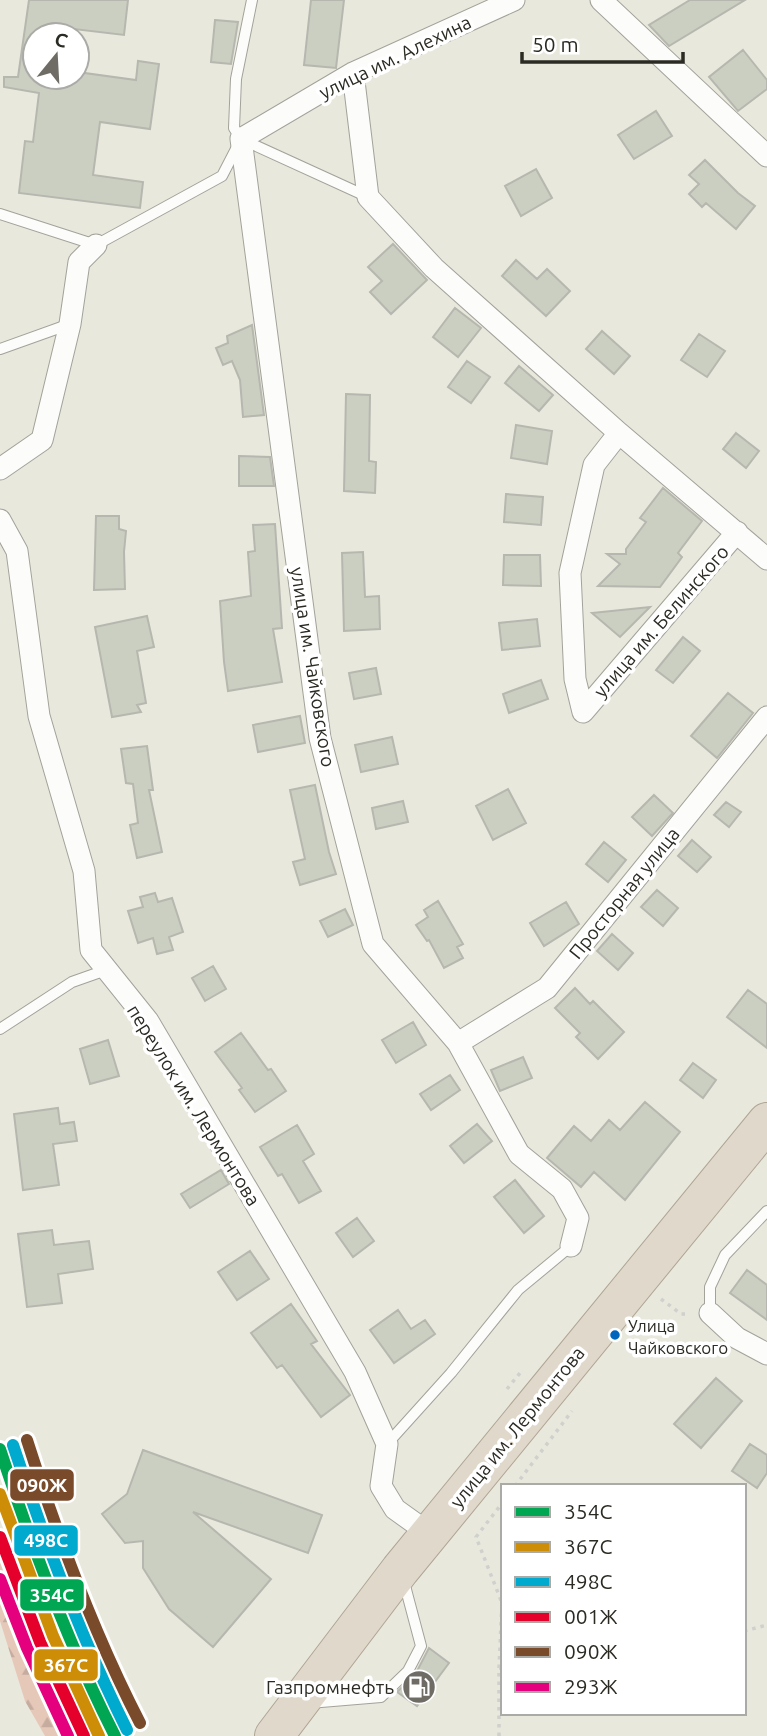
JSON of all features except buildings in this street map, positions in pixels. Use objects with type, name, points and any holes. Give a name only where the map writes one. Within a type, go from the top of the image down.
[{"type":"highway","name":"улица им. Лермонтова","points":[[274,1736],[400,1570],[767,1122]]},
{"type":"street","name":"улица им. Алехина","points":[[241,139],[353,73],[514,0]]},
{"type":"street","points":[[601,0],[767,156]]},
{"type":"street","points":[[353,73],[368,197]]},
{"type":"street","name":"улица им. Чайковского","points":[[241,139],[320,738],[373,944],[458,1044],[519,1154],[562,1189],[578,1218],[571,1246]]},
{"type":"street","name":"улица им. Белинского","points":[[368,197],[434,268],[619,433],[767,559]]},
{"type":"street","points":[[0,468],[43,440],[70,324],[79,262],[96,245]]},
{"type":"street","name":"улица им. Белинского","points":[[619,433],[594,465],[570,573],[575,679],[583,712],[737,532]]},
{"type":"street","name":"переулок им. Лермонтова","points":[[0,520],[17,551],[39,716],[84,871],[91,950],[148,1021],[355,1372],[387,1444]]},
{"type":"street","name":"Просторная улица","points":[[458,1044],[547,988],[767,717]]},
{"type":"street","points":[[710,1313],[737,1338],[767,1354]]},
{"type":"street","points":[[387,1444],[382,1486],[395,1510],[430,1534]]},
{"type":"lane","points":[[252,0],[236,79],[234,128],[241,139],[368,197]]},
{"type":"lane","points":[[0,214],[6,219],[96,245],[222,176],[241,139]]},
{"type":"lane","points":[[0,349],[70,324]]},
{"type":"lane","points":[[0,1029],[72,982],[106,970]]},
{"type":"lane","points":[[710,1313],[710,1287],[725,1255],[767,1211]]},
{"type":"lane","points":[[387,1444],[451,1373],[518,1290],[571,1246]]},
{"type":"lane","points":[[299,1703],[381,1697],[408,1671],[421,1646],[400,1570]]},
{"type":"path","points":[[658,1296],[681,1314]]},
{"type":"path","points":[[501,1505],[477,1537],[501,1600]]},
{"type":"path","points":[[746,1630],[767,1625]]},
{"type":"path","points":[[499,1736],[501,1668]]},
{"type":"green space","points":[[0,1531],[25,1582],[84,1736],[45,1736],[25,1701],[0,1621]]},
{"type":"transit line","name":"090Ж","points":[[27,1440],[78,1584],[140,1723]]},
{"type":"transit line","name":"498С","points":[[13,1445],[65,1589],[127,1730]]},
{"type":"transit line","name":"354С","points":[[0,1449],[52,1595],[115,1736]]},
{"type":"transit line","name":"367С","points":[[0,1494],[53,1636],[99,1736]]},
{"type":"transit line","name":"001Ж","points":[[0,1537],[40,1642],[84,1736]]},
{"type":"transit line","name":"293Ж","points":[[0,1579],[27,1648],[68,1736]]},
{"type":"place","name":"Улица Чайковского","points":[[615,1335]]},
{"type":"place","name":"Газпромнефть","points":[[419,1687]]}]
